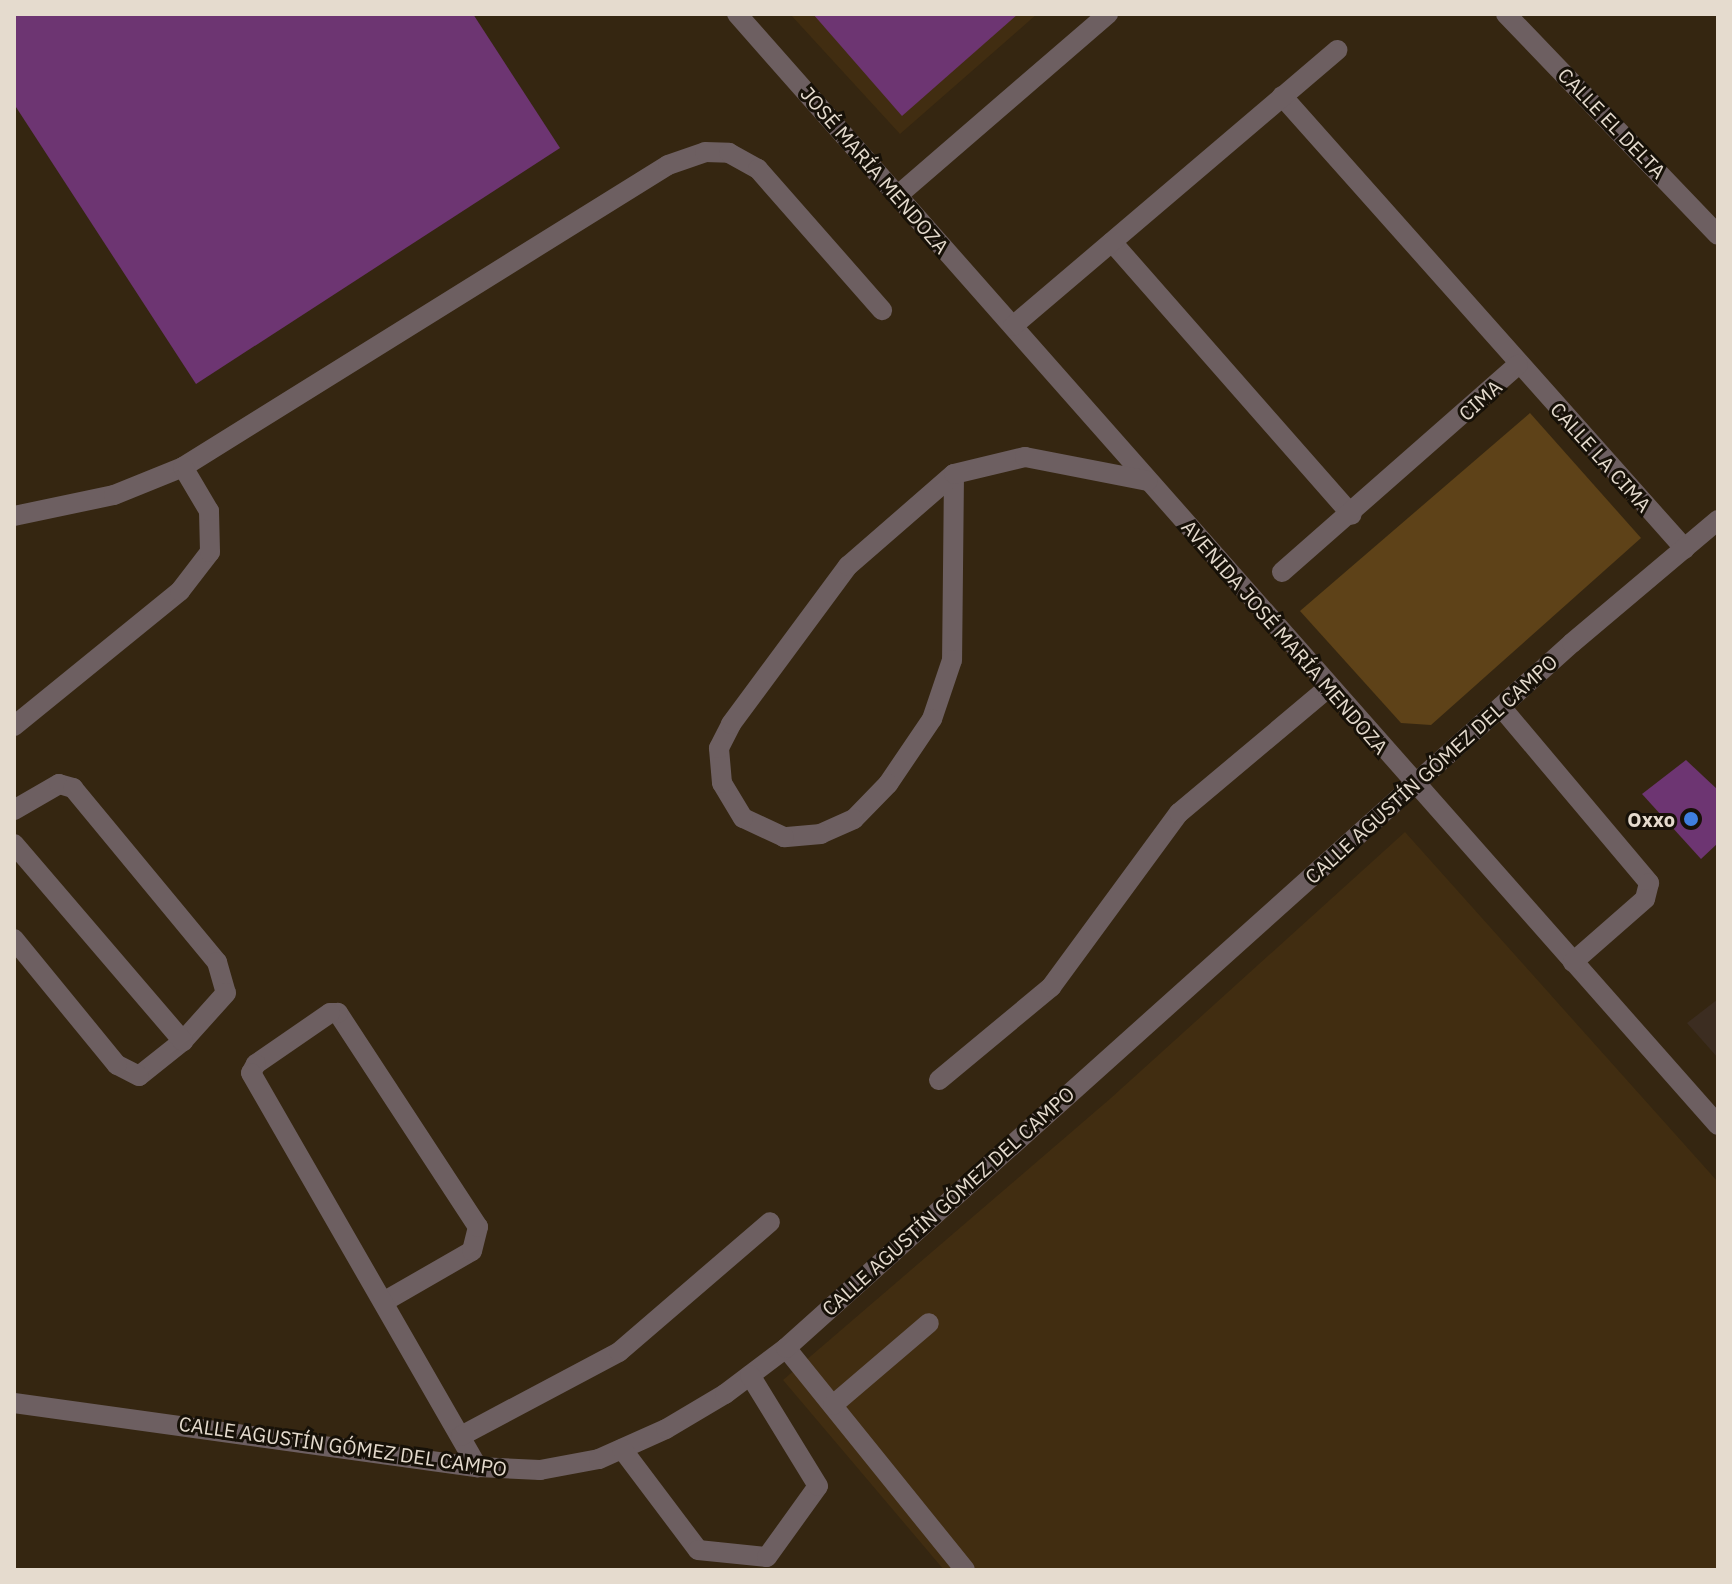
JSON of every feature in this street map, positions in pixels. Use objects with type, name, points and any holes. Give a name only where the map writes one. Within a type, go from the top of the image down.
[{"type":"street","name":"JOSÉ MARÍA MENDOZA","points":[[737,14],[1013,326]]},
{"type":"street","points":[[897,196],[1108,14]]},
{"type":"street","name":"CALLE EL DELTA","points":[[1506,14],[1711,210],[1718,235]]},
{"type":"street","points":[[1013,326],[1337,50]]},
{"type":"street","name":"CIMA","points":[[1282,96],[1518,365],[1352,515],[1282,572]]},
{"type":"street","points":[[14,516],[114,495],[183,467],[668,165],[705,152],[729,153],[758,169],[882,310]]},
{"type":"street","points":[[1112,242],[1352,515]]},
{"type":"street","name":"AVENIDA JOSÉ MARÍA MENDOZA","points":[[1013,326],[1718,1125]]},
{"type":"street","name":"CALLE LA CIMA","points":[[1518,365],[1685,549]]},
{"type":"street","points":[[954,474],[952,660],[932,719],[888,784],[854,819],[821,834],[784,837],[743,818],[722,783],[719,748],[731,724],[848,566],[954,474],[1025,457],[1148,481]]},
{"type":"street","points":[[14,726],[180,591],[210,552],[209,511],[183,467]]},
{"type":"street","name":"CALLE AGUSTÍN GÓMEZ DEL CAMPO","points":[[14,1403],[478,1467],[540,1470],[599,1459],[666,1429],[786,1348],[1501,707],[1718,520]]},
{"type":"street","points":[[939,1080],[1051,987],[1179,813],[1329,687]]},
{"type":"street","points":[[1501,707],[1649,883],[1645,899],[1573,962]]},
{"type":"street","points":[[14,810],[59,784],[73,788],[217,962],[226,993],[183,1041],[139,1076],[117,1065],[14,939]]},
{"type":"street","points":[[14,844],[183,1041]]},
{"type":"street","points":[[385,1301],[472,1251],[478,1227],[338,1013],[330,1013],[256,1064],[251,1073],[478,1467]]},
{"type":"street","points":[[461,1436],[619,1352],[770,1222]]},
{"type":"street","points":[[833,1405],[929,1323]]},
{"type":"street","points":[[786,1348],[965,1570]]},
{"type":"street","points":[[622,1449],[698,1550],[767,1557],[818,1486],[750,1375]]},
{"type":"shaded area","points":[[790,14],[1037,14],[900,134]]},
{"type":"shaded area","points":[[1530,413],[1641,538],[1431,725],[1401,723],[1300,611]]},
{"type":"shaded area","points":[[1405,832],[1718,1182],[1718,1570],[944,1570],[783,1380],[1111,1098]]},
{"type":"shaded area","points":[[1718,999],[1718,1058],[1687,1023]]},
{"type":"building","points":[[14,14],[473,14],[560,148],[196,384],[14,104]]},
{"type":"building","points":[[813,14],[1018,14],[902,116]]},
{"type":"building","name":"Oxxo","points":[[1686,760],[1718,790],[1718,843],[1701,859],[1642,794]]},
{"type":"place","name":"Oxxo","points":[[1691,819]]}]
